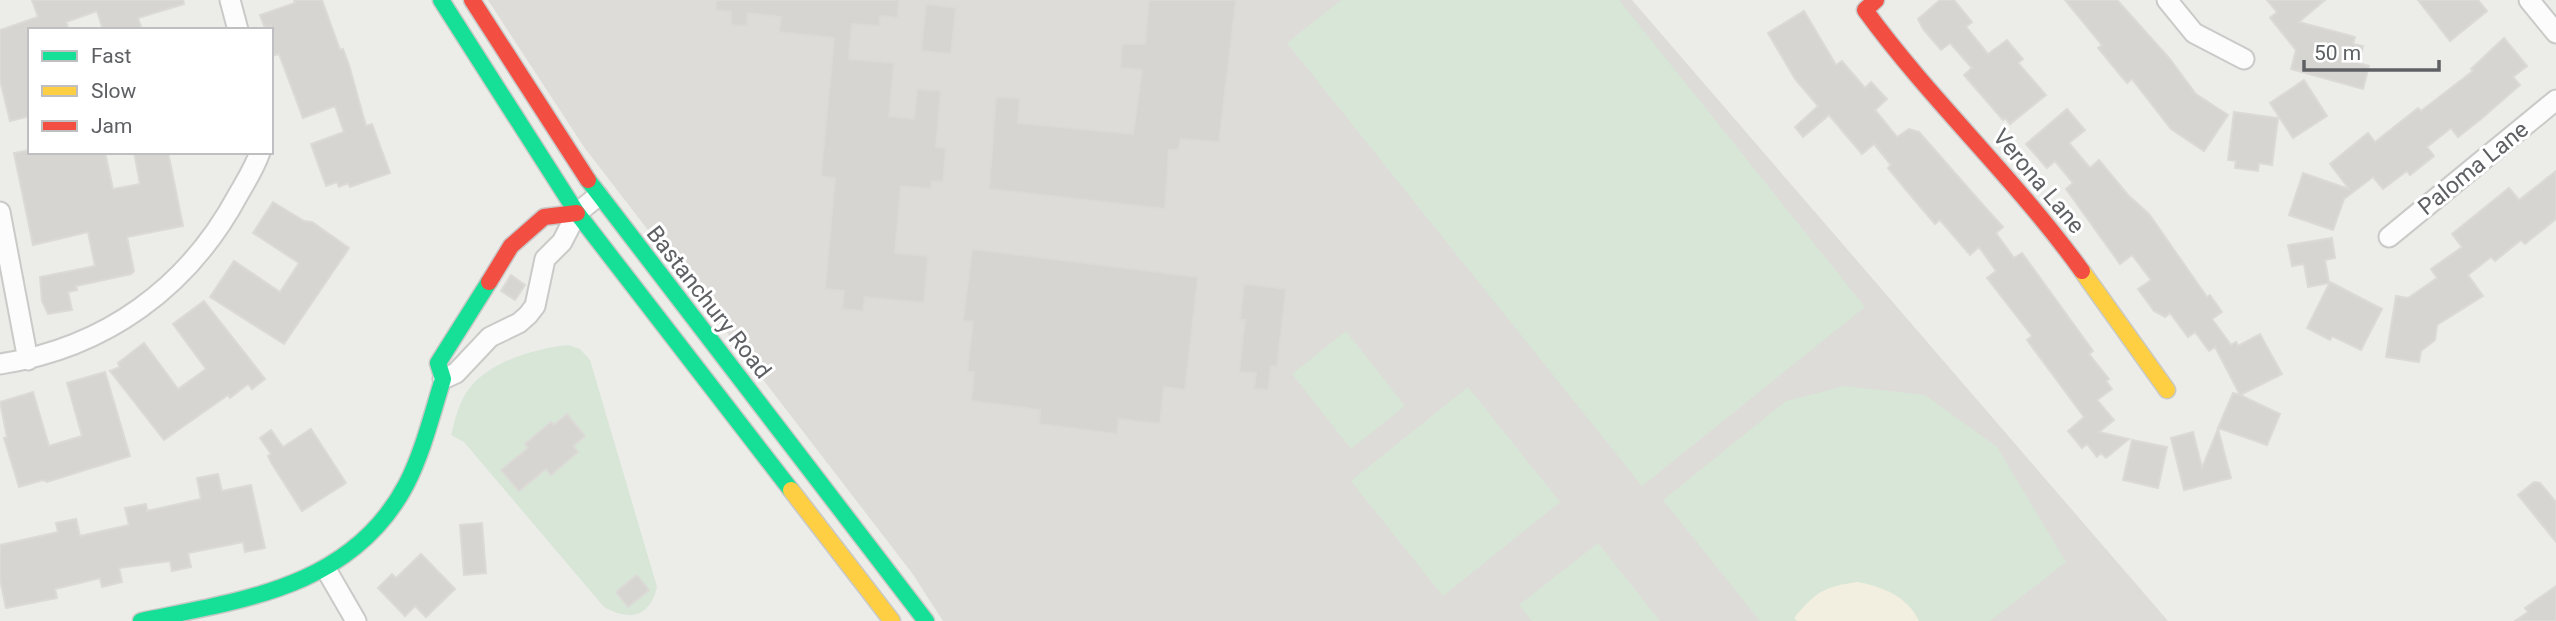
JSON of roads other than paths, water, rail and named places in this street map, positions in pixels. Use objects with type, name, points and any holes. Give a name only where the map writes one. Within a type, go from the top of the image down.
[{"type":"main road","points":[[441,0],[577,213],[892,621]]},
{"type":"main road","name":"Bastanchury Road","points":[[472,0],[598,197],[926,621]]},
{"type":"main road","name":"Verona Lane","points":[[1870,5],[1895,51],[2043,216],[2167,390]]},
{"type":"main road","points":[[141,621],[263,593],[327,571],[369,536],[405,488],[443,379],[438,363],[465,317],[511,246],[544,217],[577,213]]},
{"type":"main road","points":[[870,592],[886,592],[910,621]]},
{"type":"street","points":[[230,0],[237,28]]},
{"type":"street","points":[[2167,0],[2194,33],[2244,59]]},
{"type":"street","points":[[2529,0],[2556,33]]},
{"type":"street","name":"Paloma Lane","points":[[2389,237],[2556,100]]},
{"type":"street","points":[[0,364],[28,360],[90,337],[166,288],[202,254],[220,229],[258,156]]},
{"type":"street","points":[[443,379],[456,373],[490,337],[519,323],[528,315],[535,306],[545,259],[562,242],[577,213],[598,197]]},
{"type":"street","points":[[0,212],[28,360]]},
{"type":"street","points":[[465,317],[490,337]]},
{"type":"street","points":[[327,571],[356,621]]}]
